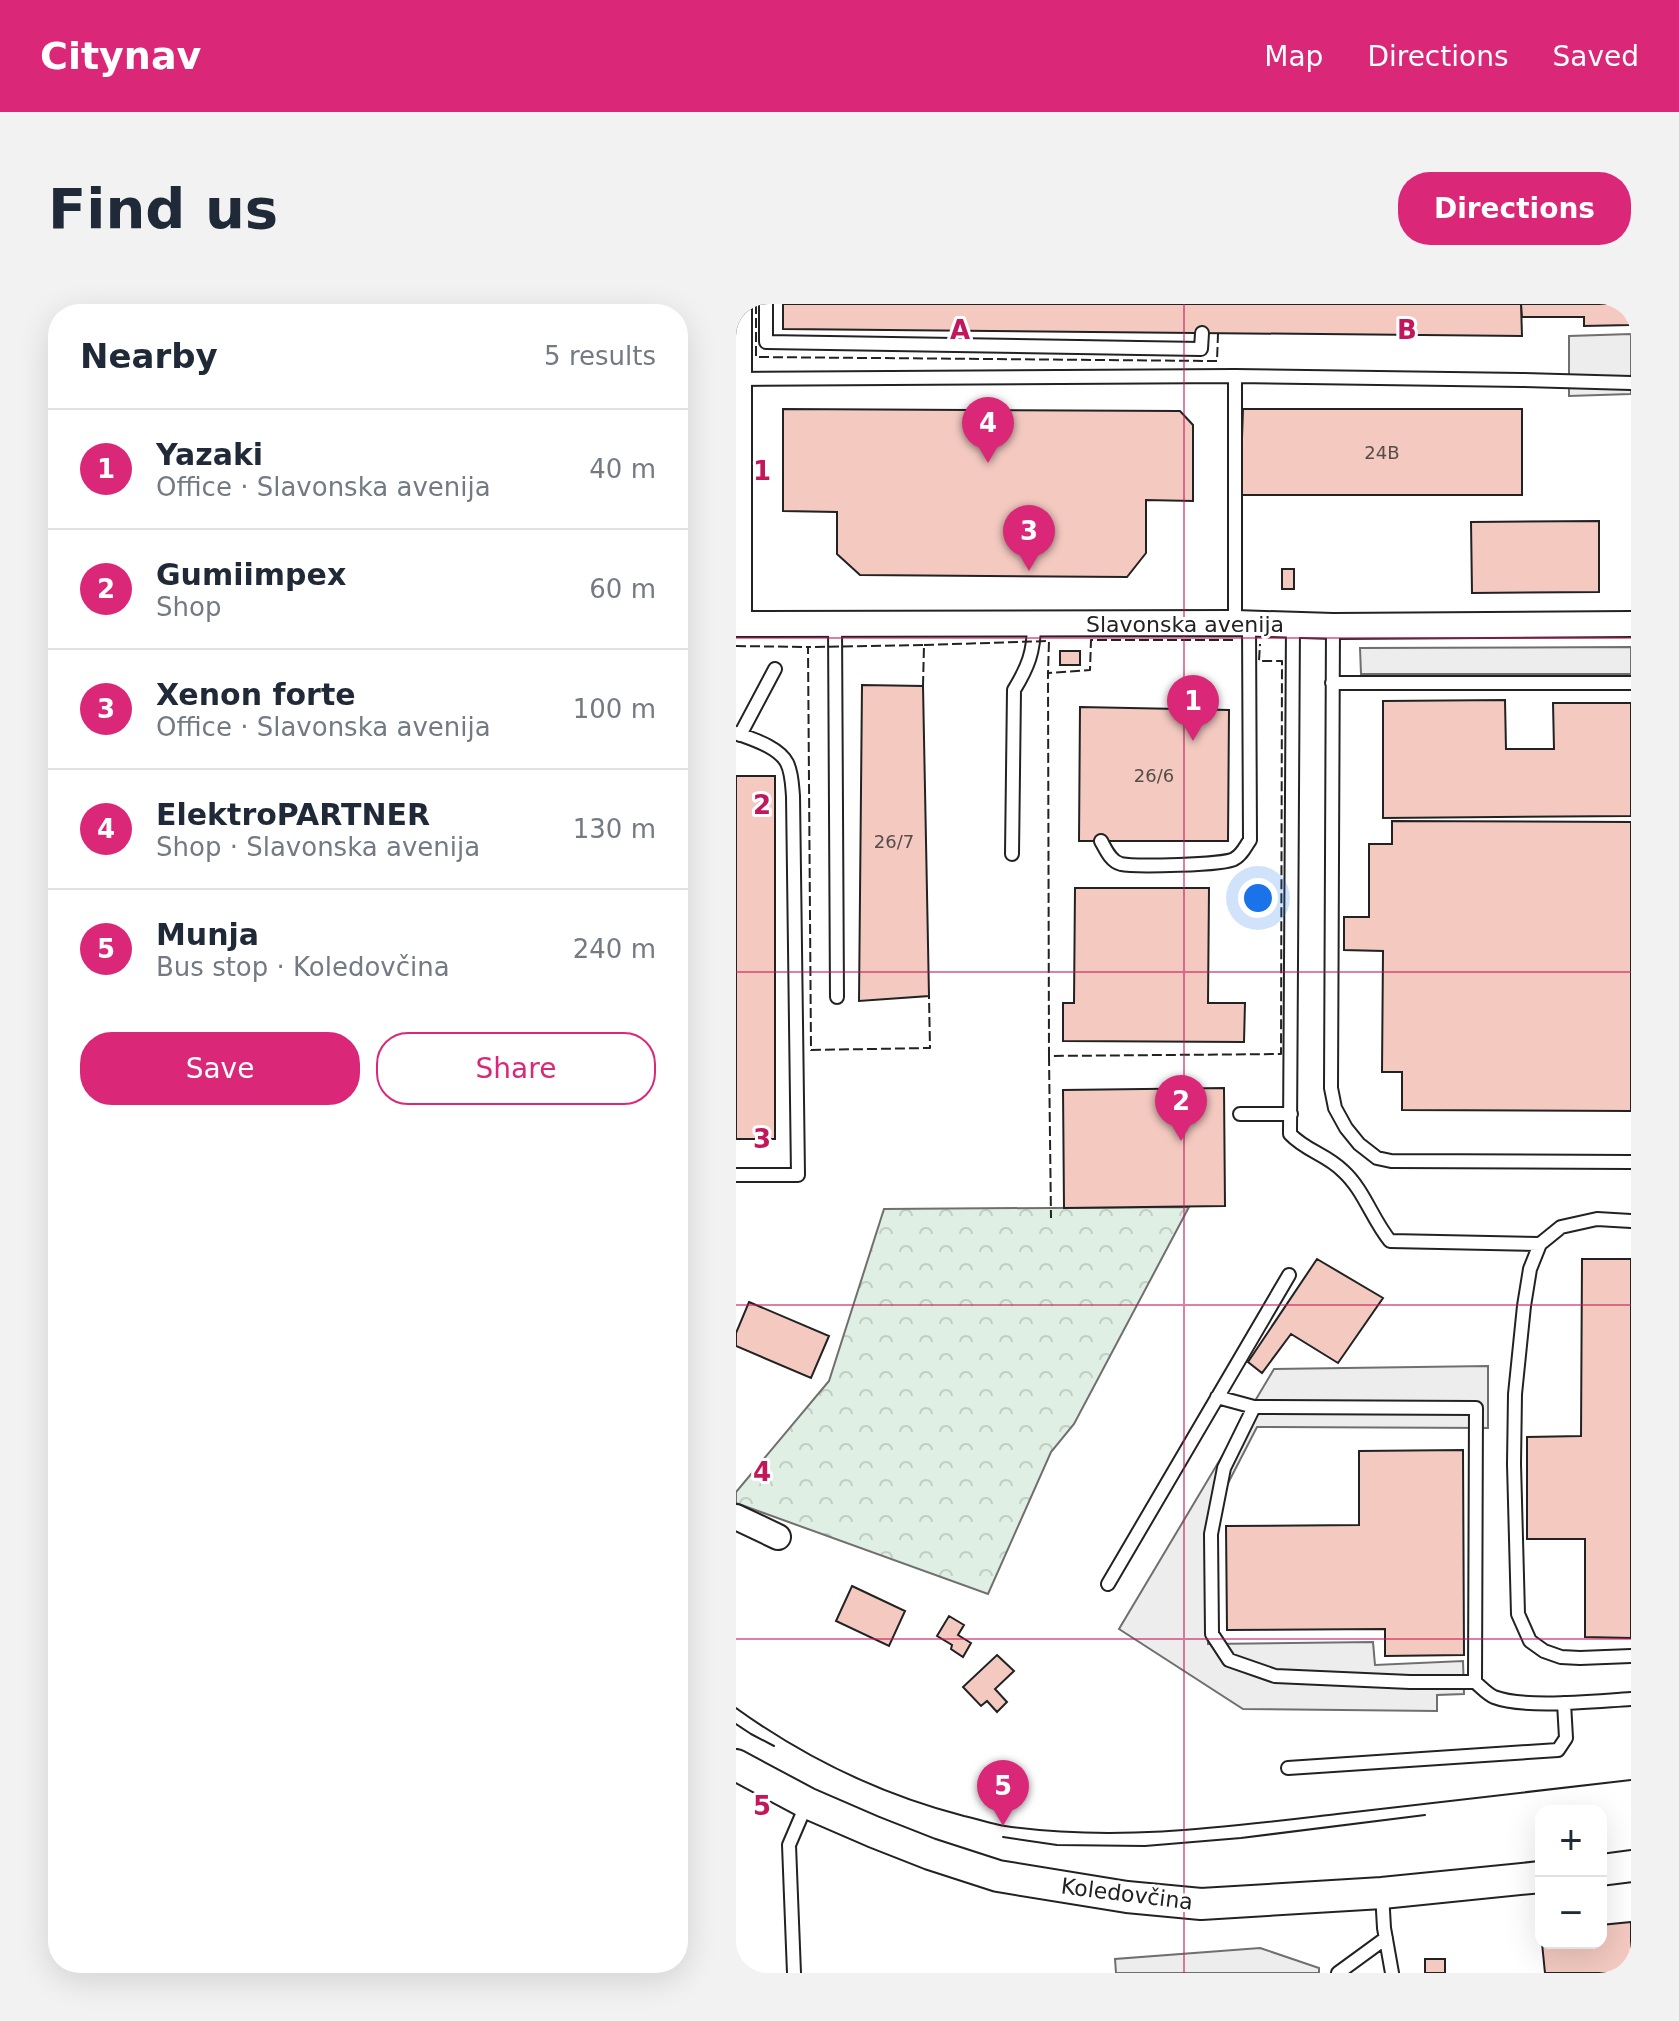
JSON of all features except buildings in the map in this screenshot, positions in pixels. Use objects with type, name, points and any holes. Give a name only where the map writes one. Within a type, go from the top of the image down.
[{"type":"street","name":"Slavonska avenija","points":[[739,304],[738,624],[1631,624]]},
{"type":"street","points":[[736,1517],[778,1537]]},
{"type":"street","name":"Koledovčina","points":[[736,1765],[807,1803],[888,1838],[998,1876],[1113,1895],[1201,1904],[1382,1893],[1535,1878]]},
{"type":"street","points":[[1607,1869],[1631,1866]]},
{"type":"lane","points":[[766,304],[766,342],[1201,349],[1202,333]]},
{"type":"lane","points":[[1101,841],[1109,856],[1119,864],[1189,865],[1231,861],[1242,853],[1250,840],[1235,376]]},
{"type":"lane","points":[[739,379],[1235,376],[1631,383]]},
{"type":"lane","points":[[835,624],[837,997]]},
{"type":"lane","points":[[1012,854],[1014,690],[1028,668],[1034,624]]},
{"type":"lane","points":[[1293,624],[1290,1134],[1301,1146],[1324,1155],[1345,1172],[1362,1194],[1378,1227],[1390,1241],[1540,1244]]},
{"type":"lane","points":[[1333,626],[1331,1088],[1335,1108],[1346,1128],[1359,1144],[1377,1158],[1391,1161],[1631,1162]]},
{"type":"lane","points":[[736,1175],[798,1175],[791,776],[786,761],[772,749],[738,734],[775,669]]},
{"type":"lane","points":[[1332,683],[1631,683]]},
{"type":"lane","points":[[1240,1114],[1291,1114]]},
{"type":"lane","points":[[1631,1221],[1597,1219],[1561,1227],[1540,1244],[1530,1269],[1526,1293],[1515,1394],[1514,1464],[1518,1614],[1530,1641],[1544,1651],[1561,1657],[1631,1656]]},
{"type":"lane","points":[[1108,1584],[1289,1275]]},
{"type":"lane","points":[[1217,1397],[1254,1407],[1476,1408],[1475,1682]]},
{"type":"lane","points":[[1254,1407],[1224,1468],[1211,1534],[1212,1634],[1229,1660],[1275,1676],[1475,1682],[1493,1697],[1520,1702],[1631,1699]]},
{"type":"lane","points":[[1288,1768],[1558,1750],[1566,1738],[1564,1703]]},
{"type":"lane","points":[[794,1973],[789,1845],[807,1803]]},
{"type":"lane","points":[[1382,1893],[1392,1973]]},
{"type":"lane","points":[[1338,1973],[1386,1938]]},
{"type":"green space","points":[[1189,1207],[1074,1424],[1051,1452],[988,1594],[736,1503],[736,1492],[829,1381],[884,1209]]},
{"type":"shaded area","points":[[1631,334],[1631,394],[1569,396],[1569,336]]},
{"type":"shaded area","points":[[1631,647],[1631,674],[1361,674],[1360,648]]},
{"type":"shaded area","points":[[1488,1366],[1488,1428],[1257,1427],[1207,1524],[1208,1644],[1373,1642],[1375,1665],[1463,1661],[1464,1694],[1437,1695],[1437,1711],[1243,1709],[1119,1629],[1274,1369]]},
{"type":"shaded area","points":[[1260,1948],[1319,1968],[1319,1973],[1116,1973],[1115,1959]]},
{"type":"tram line","points":[[736,1708],[789,1743],[874,1786],[964,1816],[1005,1826],[1047,1831],[1130,1833],[1213,1828],[1631,1780]]},
{"type":"tram line","points":[[736,1724],[774,1746]]},
{"type":"tram line","points":[[1003,1837],[1057,1845],[1145,1846],[1241,1838],[1425,1815]]},
{"type":"fence","points":[[756,304],[756,357],[1217,361],[1218,334]]},
{"type":"fence","points":[[1233,640],[1091,640],[1090,670],[1048,673],[1049,1056],[1281,1054],[1282,661],[1259,661],[1260,644]]},
{"type":"fence","points":[[924,645],[1049,641],[1048,673]]},
{"type":"fence","points":[[923,686],[924,645],[808,647],[811,1050],[930,1048],[929,996]]},
{"type":"fence","points":[[736,646],[808,647]]},
{"type":"fence","points":[[1049,1056],[1051,1218]]},
{"type":"place","name":"ElektroPARTNER","points":[[988,463]]},
{"type":"place","name":"Xenon forte","points":[[1029,571]]},
{"type":"place","name":"Yazaki","points":[[1193,741]]},
{"type":"place","name":"Gumiimpex","points":[[1181,1141]]},
{"type":"place","name":"Munja","points":[[1003,1826]]}]
